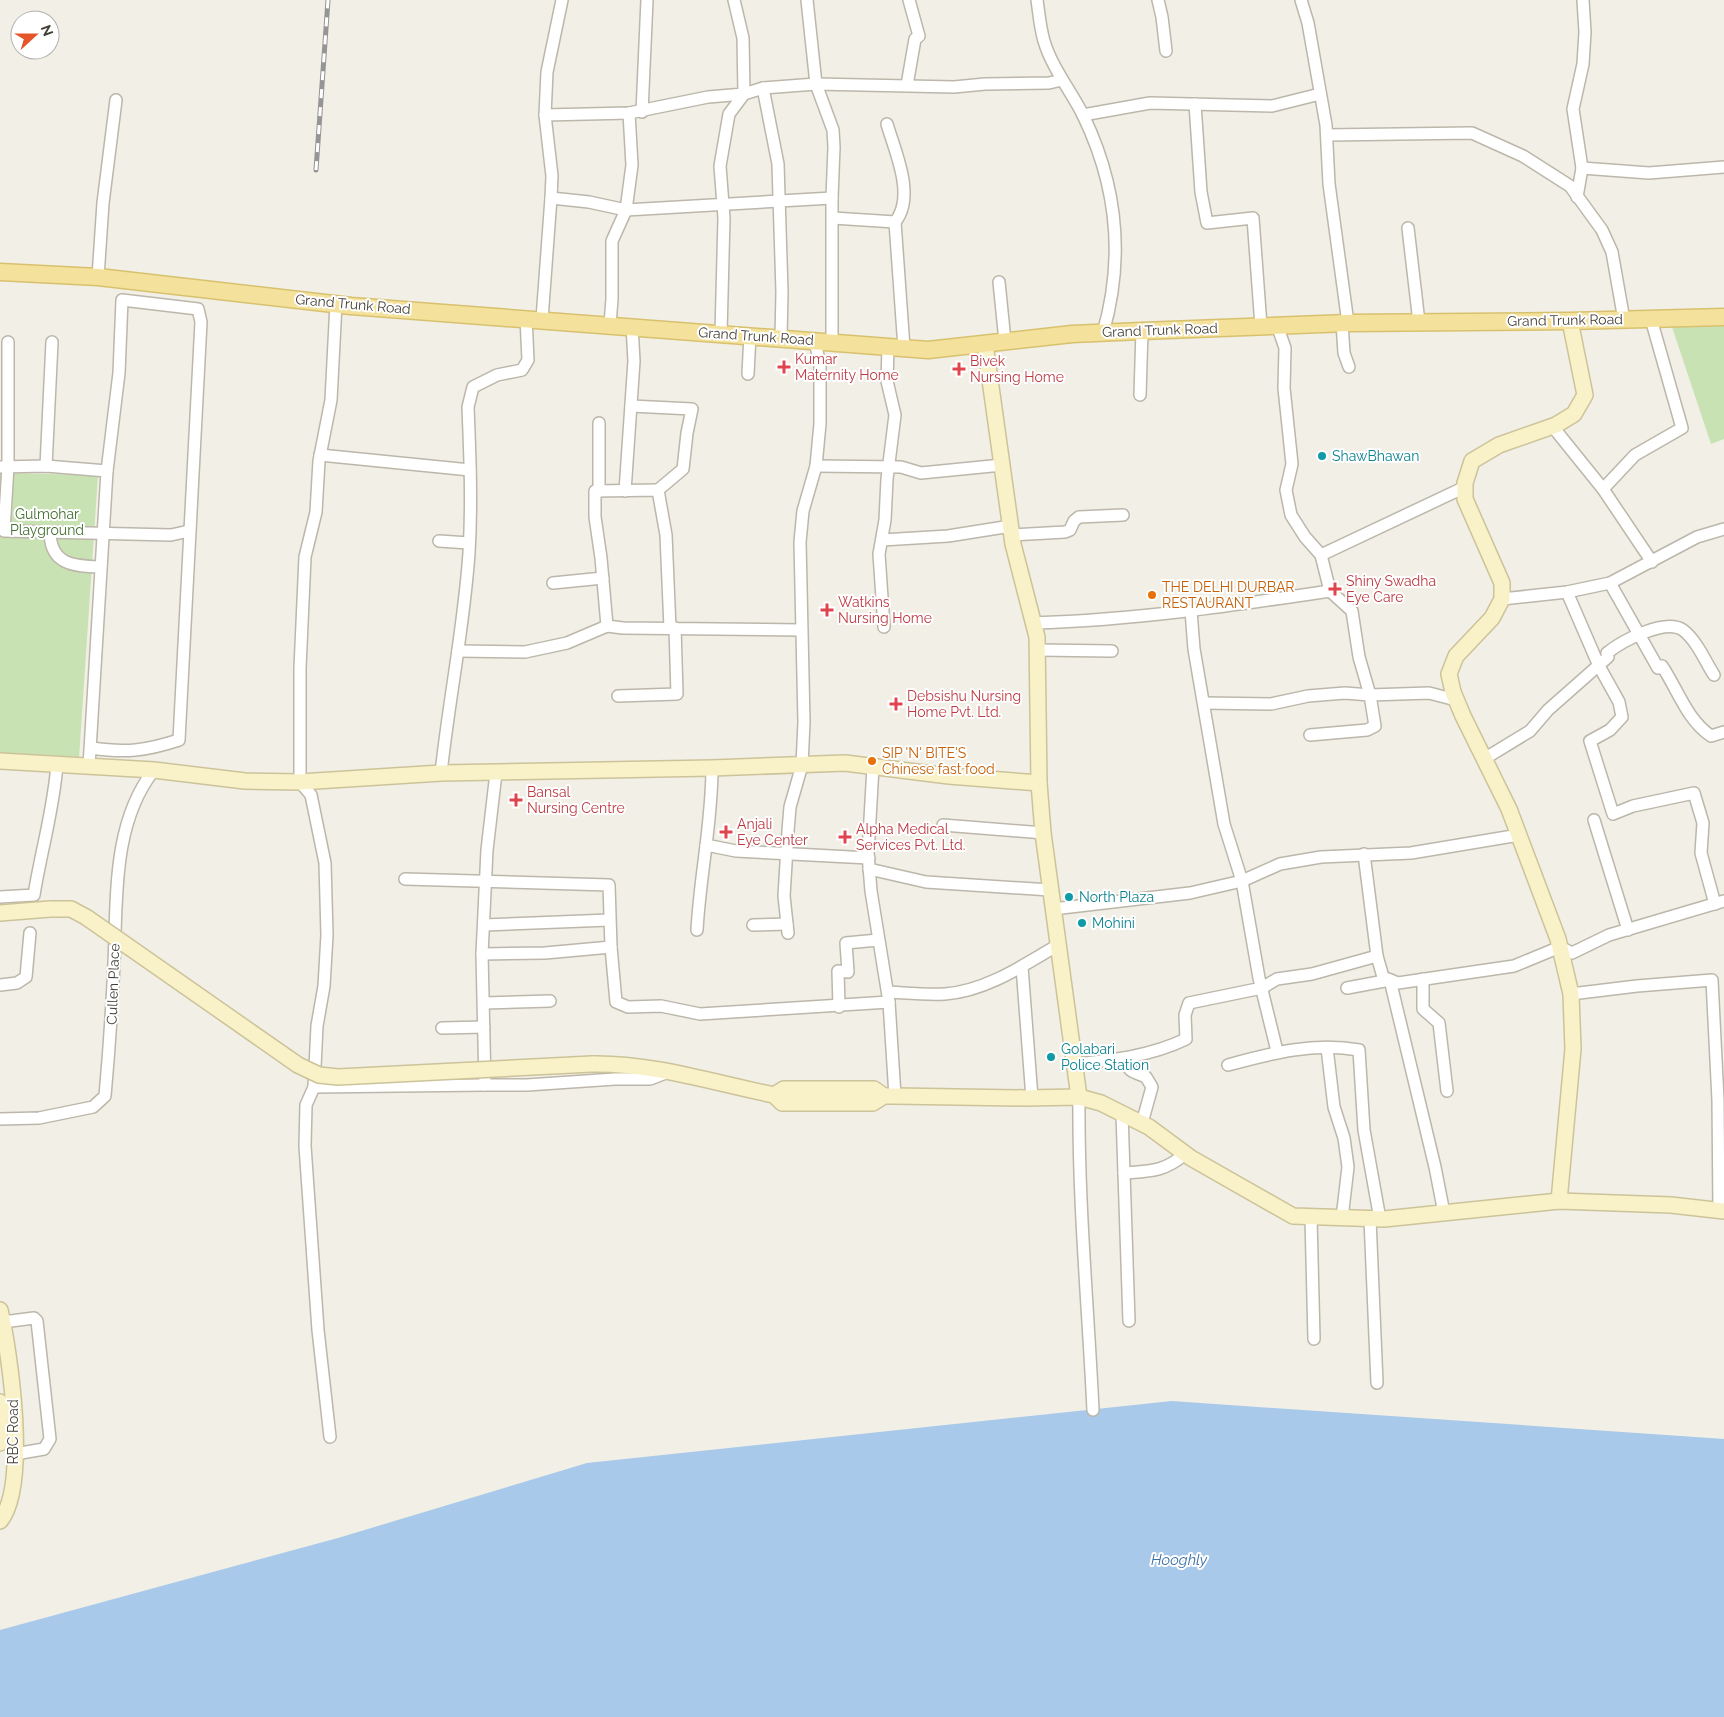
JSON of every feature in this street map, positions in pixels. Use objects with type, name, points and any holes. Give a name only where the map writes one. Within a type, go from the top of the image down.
[{"type":"main road","name":"Grand Trunk Road","points":[[0,272],[98,277],[336,304],[781,337],[928,350],[1103,332],[1345,323],[1570,321],[1724,317]]},
{"type":"street","points":[[441,773],[446,722],[458,651],[469,543],[470,470],[468,407],[473,387],[497,375],[522,370],[528,360],[552,198],[552,176],[546,114],[547,72],[562,0]]},
{"type":"street","points":[[642,112],[647,0]]},
{"type":"street","points":[[721,333],[723,206],[720,166],[729,114],[744,94],[743,38],[734,0]]},
{"type":"street","points":[[807,0],[816,84],[833,130],[832,342]]},
{"type":"street","points":[[907,85],[915,38],[919,36],[909,0]]},
{"type":"street","points":[[1037,0],[1044,42],[1062,80],[1083,115],[1106,172],[1116,229],[1115,277],[1103,332]]},
{"type":"street","points":[[1158,0],[1166,51]]},
{"type":"street","points":[[1301,0],[1308,23],[1327,135],[1329,184],[1345,323],[1344,353],[1349,367]]},
{"type":"street","points":[[1577,197],[1582,168],[1574,109],[1583,64],[1585,32],[1583,0]]},
{"type":"street","points":[[546,114],[642,112],[708,96],[744,94],[763,88],[816,84],[954,87],[1049,83],[1062,80]]},
{"type":"street","points":[[763,88],[778,164],[782,292],[781,337]]},
{"type":"street","points":[[1083,115],[1150,103],[1272,106],[1320,94]]},
{"type":"street","points":[[98,277],[103,203],[107,184],[116,100]]},
{"type":"street","points":[[1195,104],[1201,192],[1207,223],[1253,218],[1269,326],[1285,348],[1284,388],[1292,464],[1286,490],[1291,515],[1305,538],[1321,556],[1330,591],[1352,611],[1359,657],[1370,695],[1375,726],[1366,730],[1310,735]]},
{"type":"street","points":[[610,324],[612,241],[626,210],[632,165],[629,113]]},
{"type":"street","points":[[884,627],[879,554],[886,520],[888,467],[895,415],[887,381],[896,347],[895,222],[904,206],[901,172],[887,124]]},
{"type":"street","points":[[1327,135],[1472,132],[1523,156],[1570,186],[1602,230],[1612,252],[1624,320]]},
{"type":"street","points":[[1582,168],[1648,173],[1724,167]]},
{"type":"street","points":[[552,198],[589,202],[626,210],[723,206],[779,200],[832,198]]},
{"type":"street","points":[[833,218],[895,222]]},
{"type":"street","points":[[1408,228],[1419,322]]},
{"type":"street","points":[[1000,282],[1005,341]]},
{"type":"street","points":[[89,766],[107,471],[120,373],[122,300],[198,309],[201,322],[179,740],[150,750],[118,752],[91,748]]},
{"type":"street","points":[[330,1438],[318,1330],[306,1166],[306,1104],[314,1087],[315,1050],[324,986],[327,935],[324,863],[311,795],[300,782],[300,668],[305,557],[316,512],[320,455],[331,400],[336,304]]},
{"type":"street","points":[[1603,489],[1635,455],[1682,428],[1651,319]]},
{"type":"street","points":[[1559,1201],[1573,1049],[1571,994],[1560,947],[1519,835],[1509,809],[1456,700],[1449,674],[1456,656],[1492,618],[1502,599],[1502,583],[1465,499],[1465,487],[1472,461],[1499,445],[1553,427],[1574,414],[1585,394],[1570,321]]},
{"type":"street","points":[[625,491],[634,361],[632,326]]},
{"type":"street","points":[[1140,395],[1142,331]]},
{"type":"street","points":[[748,374],[750,335]]},
{"type":"street","points":[[753,925],[787,928],[784,896],[790,807],[802,765],[804,722],[800,542],[803,511],[816,466],[820,424],[820,366],[815,340]]},
{"type":"street","points":[[8,342],[4,531],[103,535],[171,535],[189,531]]},
{"type":"street","points":[[46,466],[52,342]]},
{"type":"street","points":[[985,344],[1011,531],[1033,623],[1037,650],[1039,783],[1043,833],[1076,1064],[1078,1168],[1088,1297],[1093,1410]]},
{"type":"street","points":[[607,626],[595,517],[595,491],[658,490],[683,469],[686,433],[692,409],[631,406]]},
{"type":"street","points":[[599,424],[599,491]]},
{"type":"street","points":[[1553,427],[1603,489],[1652,562]]},
{"type":"street","points":[[320,455],[470,470]]},
{"type":"street","points":[[816,466],[909,468],[921,473],[1002,465]]},
{"type":"street","points":[[4,466],[46,466],[107,471]]},
{"type":"street","points":[[1321,556],[1465,487]]},
{"type":"street","points":[[618,696],[677,694],[666,535],[658,490]]},
{"type":"street","points":[[882,540],[1011,531],[1066,532],[1070,530],[1074,521],[1079,518],[1123,515]]},
{"type":"street","points":[[1502,599],[1567,592],[1610,583],[1697,537],[1724,529]]},
{"type":"street","points":[[50,533],[51,544],[60,559],[72,566],[100,567]]},
{"type":"street","points":[[439,541],[469,543]]},
{"type":"street","points":[[553,583],[603,578]]},
{"type":"street","points":[[1610,583],[1640,633],[1654,662],[1658,668],[1662,666],[1673,682],[1681,701],[1703,731],[1711,736],[1724,732]]},
{"type":"street","points":[[1033,623],[1103,621],[1191,611],[1330,591]]},
{"type":"street","points":[[1364,854],[1377,956],[1382,977],[1398,983],[1514,966],[1560,947],[1572,953],[1610,935],[1719,902],[1701,853],[1704,823],[1694,793],[1633,806],[1613,814],[1590,741],[1610,730],[1622,717],[1619,702],[1599,666],[1567,592]]},
{"type":"street","points":[[1191,611],[1194,649],[1224,824],[1242,881],[1276,1051]]},
{"type":"street","points":[[458,651],[525,652],[567,643],[607,626],[622,628],[801,630]]},
{"type":"street","points":[[1484,759],[1530,731],[1548,710],[1608,657],[1607,653],[1640,633],[1663,627],[1681,629],[1692,638],[1714,676]]},
{"type":"street","points":[[1037,650],[1112,650]]},
{"type":"street","points":[[1204,703],[1271,704],[1308,696],[1345,693],[1370,695],[1429,693],[1456,700]]},
{"type":"street","points":[[0,760],[154,770],[245,781],[300,782],[441,773],[712,768],[844,763],[949,776],[1039,783]]},
{"type":"street","points":[[0,897],[34,895],[39,859],[54,799],[57,764]]},
{"type":"street","points":[[873,767],[869,863],[878,940],[888,997],[890,1096]]},
{"type":"street","points":[[697,930],[700,883],[712,810],[712,768]]},
{"type":"street","name":"Cullen Place","points":[[0,1118],[39,1118],[84,1109],[92,1107],[105,1096],[111,1034],[118,870],[127,828],[142,785],[154,770]]},
{"type":"street","points":[[485,1085],[482,954],[486,882],[496,773]]},
{"type":"street","points":[[1594,820],[1628,930]]},
{"type":"street","points":[[943,825],[1043,833]]},
{"type":"street","points":[[1053,908],[1190,893],[1242,881],[1280,864],[1364,854],[1411,853],[1519,835]]},
{"type":"street","points":[[706,845],[736,851],[787,853],[869,863],[926,882],[1050,890]]},
{"type":"street","points":[[405,879],[609,885],[609,920],[616,1002],[628,1007],[661,1006],[700,1014],[839,1007],[888,997],[947,994],[983,984],[1022,967],[1058,945]]},
{"type":"street","points":[[0,913],[50,909],[71,910],[86,917],[298,1065],[319,1075],[338,1077],[592,1064],[637,1066],[774,1095],[784,1089],[874,1089],[890,1096],[1078,1097],[1101,1103],[1142,1123],[1185,1154],[1293,1216],[1375,1219],[1559,1201],[1671,1205],[1722,1211],[1718,1100],[1719,1042],[1712,980],[1571,994]]},
{"type":"street","points":[[484,925],[609,920]]},
{"type":"street","points":[[0,985],[16,983],[26,977],[30,933]]},
{"type":"street","points":[[839,1007],[838,972],[848,972],[846,942],[878,940]]},
{"type":"street","points":[[482,954],[545,953],[611,947]]},
{"type":"street","points":[[1076,1064],[1125,1058],[1173,1045],[1186,1039],[1185,1015],[1189,1003],[1262,988],[1276,979],[1312,974],[1377,956]]},
{"type":"street","points":[[1022,967],[1032,1098]]},
{"type":"street","points":[[1347,988],[1390,980]]},
{"type":"street","points":[[1390,980],[1435,1167],[1444,1213]]},
{"type":"street","points":[[1423,980],[1423,1008],[1439,1023],[1447,1091]]},
{"type":"street","points":[[484,1003],[550,1001]]},
{"type":"street","points":[[442,1028],[484,1027]]},
{"type":"street","points":[[1327,1048],[1334,1107],[1344,1138],[1348,1167],[1342,1218]]},
{"type":"street","points":[[1228,1065],[1276,1051],[1327,1048],[1359,1050],[1364,1130],[1375,1219],[1377,1383]]},
{"type":"street","points":[[1125,1058],[1128,1070],[1146,1077],[1152,1087],[1142,1123]]},
{"type":"street","points":[[314,1087],[527,1085],[615,1079],[650,1079],[668,1072]]},
{"type":"street","points":[[1122,1114],[1129,1321]]},
{"type":"street","points":[[1124,1172],[1159,1171],[1176,1162],[1185,1154]]},
{"type":"street","points":[[1311,1218],[1314,1339]]},
{"type":"street","points":[[1,1316],[34,1318],[37,1321],[50,1440],[44,1449],[15,1454]]},
{"type":"street","name":"RBC Road","points":[[0,1522],[10,1502],[15,1454],[13,1390],[1,1316]]},
{"type":"street","name":"RBC Road","points":[[0,1402],[0,1443]]},
{"type":"green space","points":[[1724,323],[1724,439],[1711,444],[1671,324]]},
{"type":"green space","name":"Gulmohar Playground","points":[[0,473],[98,475],[79,758],[0,759]]},
{"type":"water","name":"Hooghly","points":[[1172,1401],[1724,1439],[1724,1717],[0,1717],[0,1630],[338,1538],[587,1463]]},
{"type":"railway","points":[[316,170],[328,0]]},
{"type":"place","name":"Kumar Maternity Home","points":[[784,367]]},
{"type":"place","name":"Bivek Nursing Home","points":[[959,369]]},
{"type":"place","name":"ShawBhawan","points":[[1322,456]]},
{"type":"place","name":"Shiny Swadha Eye Care","points":[[1335,589]]},
{"type":"place","name":"THE DELHI DURBAR RESTAURANT","points":[[1152,595]]},
{"type":"place","name":"Watkins Nursing Home","points":[[827,610]]},
{"type":"place","name":"Debsishu Nursing Home Pvt. Ltd.","points":[[896,704]]},
{"type":"place","name":"SIP 'N' BITE'S Chinese fast food","points":[[872,761]]},
{"type":"place","name":"Bansal Nursing Centre","points":[[516,800]]},
{"type":"place","name":"Anjali Eye Center","points":[[726,832]]},
{"type":"place","name":"Alpha Medical Services Pvt. Ltd.","points":[[845,837]]},
{"type":"place","name":"North Plaza","points":[[1069,897]]},
{"type":"place","name":"Mohini","points":[[1082,923]]},
{"type":"place","name":"Golabari Police Station","points":[[1051,1057]]}]
